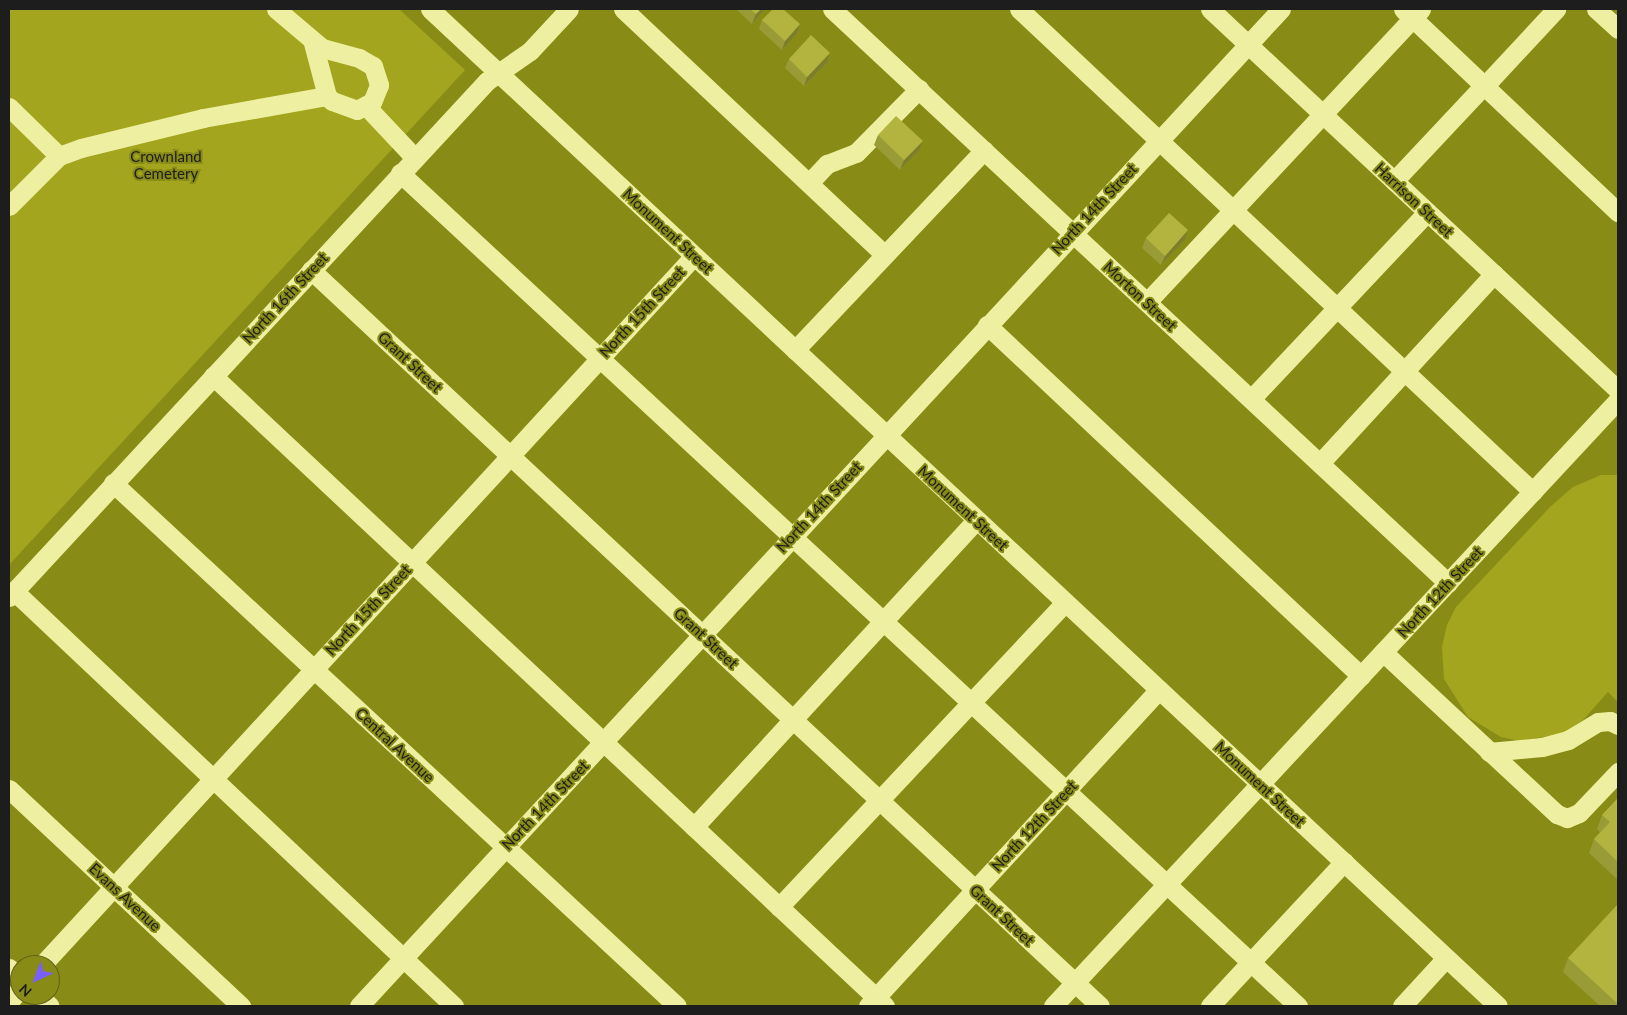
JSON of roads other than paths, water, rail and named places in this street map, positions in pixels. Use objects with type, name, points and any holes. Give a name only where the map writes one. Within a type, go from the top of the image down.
[{"type":"street","points":[[9,206],[59,156],[135,133],[290,100],[327,96],[348,109],[357,110],[366,106],[377,94],[379,85],[374,66],[359,58],[329,52],[313,43],[276,9]]},
{"type":"street","name":"Monument Street","points":[[430,9],[1498,1006]]},
{"type":"street","name":"North 16th Street","points":[[11,594],[415,158],[498,73],[530,51],[569,9]]},
{"type":"street","points":[[623,9],[810,182],[884,254]]},
{"type":"street","name":"Morton Street","points":[[832,9],[1448,583]]},
{"type":"street","points":[[1020,9],[1533,492]]},
{"type":"street","name":"Harrison Street","points":[[1210,9],[1618,390]]},
{"type":"street","name":"North 14th Street","points":[[359,1006],[505,847],[604,743],[1072,232],[1281,9]]},
{"type":"street","points":[[1394,181],[1556,9]]},
{"type":"street","points":[[1596,9],[1618,29]]},
{"type":"street","points":[[1147,302],[1323,114],[1412,12],[1488,82],[1618,212]]},
{"type":"street","points":[[313,43],[327,96]]},
{"type":"street","points":[[810,182],[827,164],[856,153],[919,89]]},
{"type":"street","points":[[366,106],[415,158]]},
{"type":"street","points":[[9,107],[59,156]]},
{"type":"street","points":[[795,350],[984,150]]},
{"type":"street","points":[[400,174],[1298,1006]]},
{"type":"street","points":[[1251,399],[1427,212]]},
{"type":"street","name":"North 15th Street","points":[[51,955],[694,256]]},
{"type":"street","name":"Grant Street","points":[[312,270],[1100,1006]]},
{"type":"street","points":[[1320,463],[1406,373],[1494,274]]},
{"type":"street","points":[[986,325],[1361,676]]},
{"type":"street","points":[[213,376],[779,907],[876,1003]]},
{"type":"street","name":"North 12th Street","points":[[1054,1006],[1618,400]]},
{"type":"street","name":"Central Avenue","points":[[114,484],[676,1006]]},
{"type":"street","points":[[694,827],[976,520]]},
{"type":"street","points":[[11,594],[213,779],[454,1006]]},
{"type":"street","points":[[779,907],[1065,602]]},
{"type":"street","points":[[1383,652],[1557,814],[1567,818],[1579,813],[1618,772]]},
{"type":"street","name":"North 12th Street","points":[[876,1003],[976,890],[1159,690]]},
{"type":"street","points":[[1490,752],[1542,747],[1568,740],[1598,722],[1610,720],[1618,726]]},
{"type":"street","name":"Evans Avenue","points":[[9,789],[241,1006]]},
{"type":"street","points":[[1210,1006],[1344,862]]},
{"type":"street","points":[[1402,1006],[1446,958]]},
{"type":"park label","name":"Crownland Cemetery","points":[[166,164]]}]
